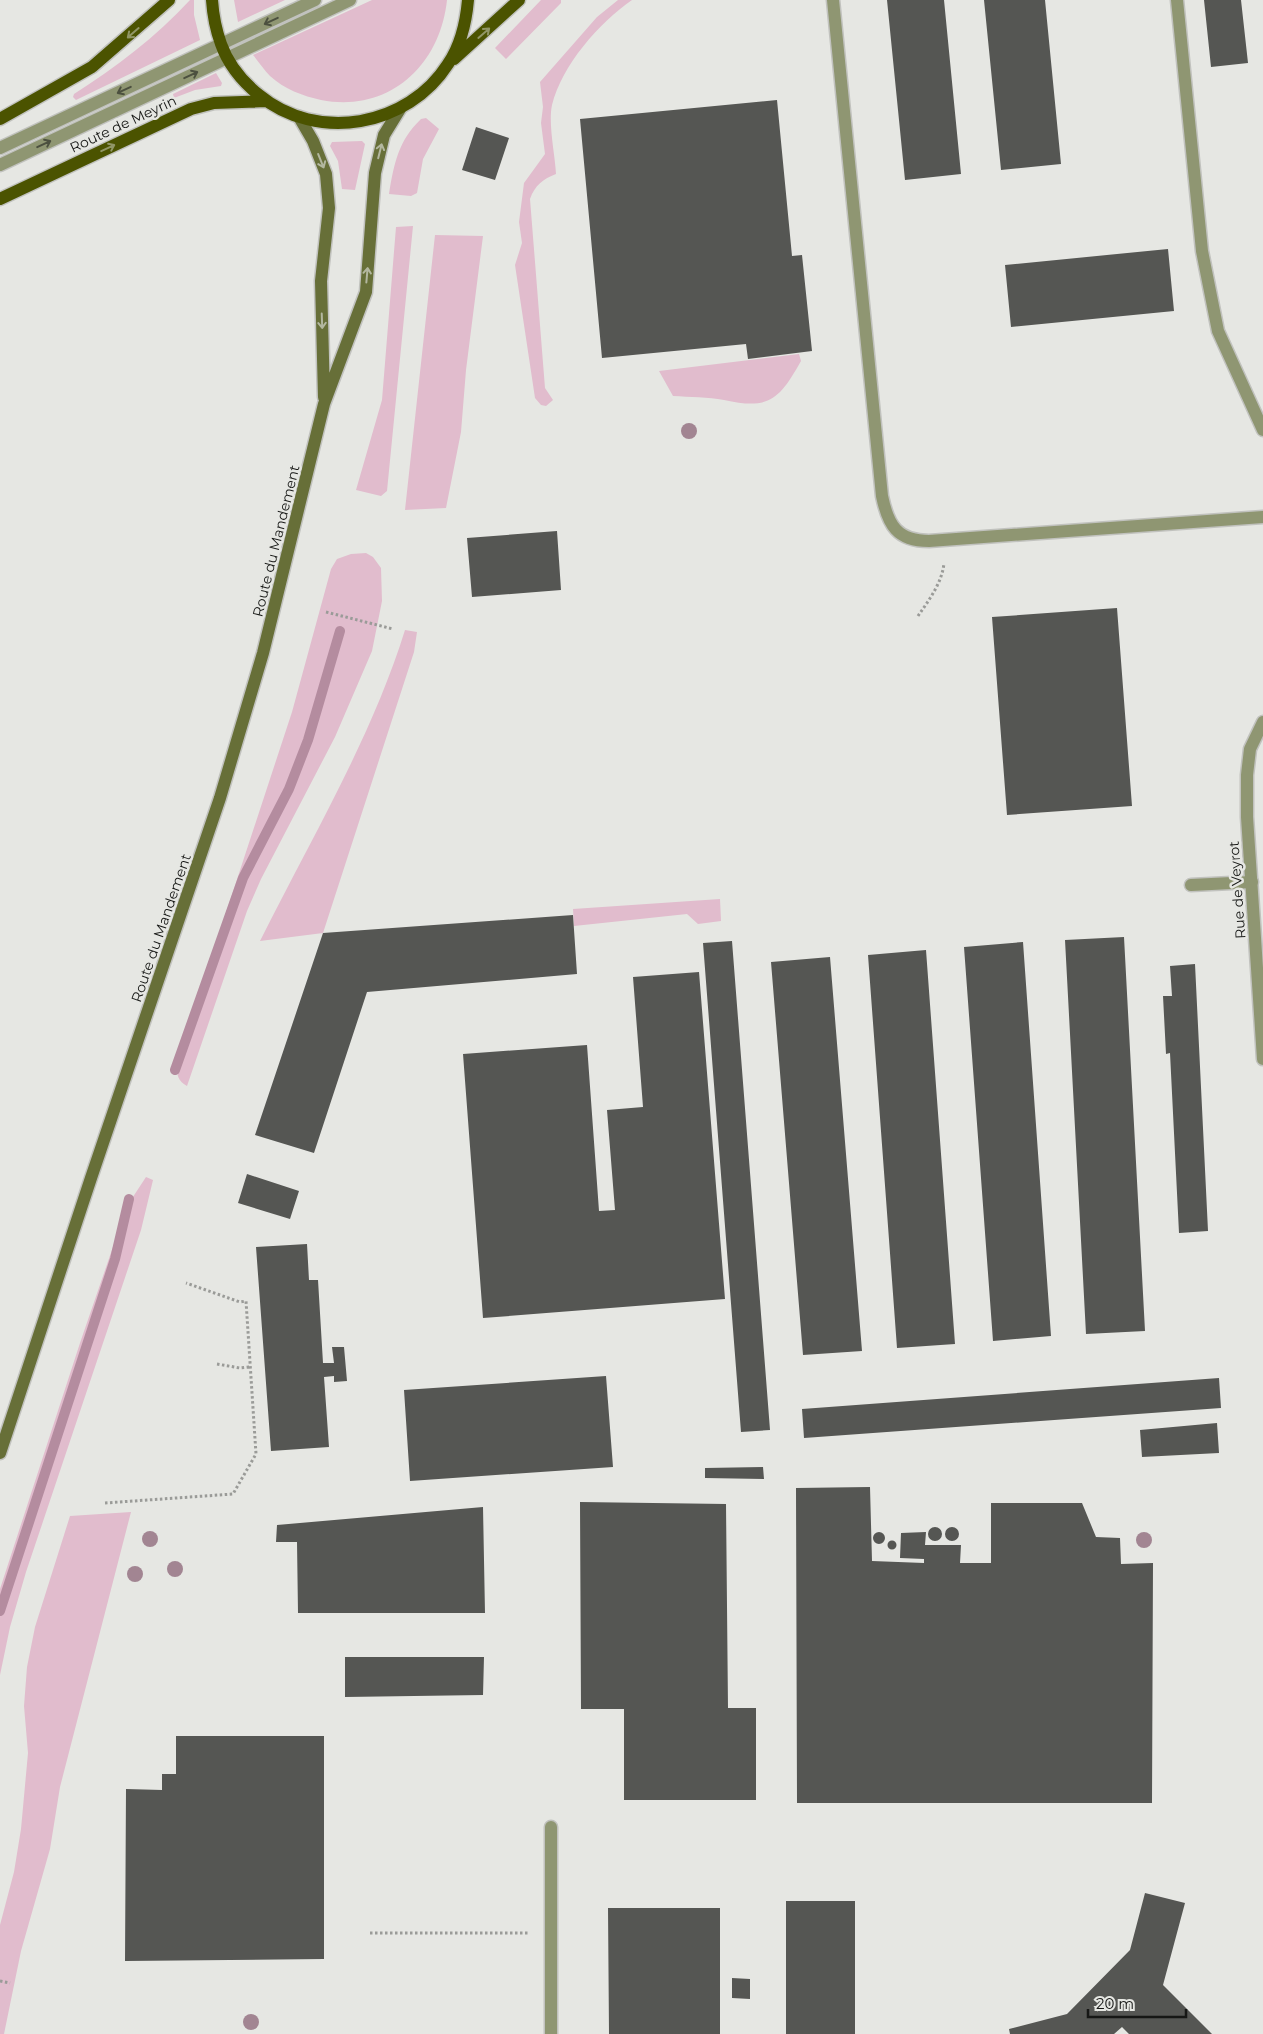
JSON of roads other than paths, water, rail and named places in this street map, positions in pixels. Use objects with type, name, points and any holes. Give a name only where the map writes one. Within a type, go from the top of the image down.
[{"type":"main road","points":[[0,119],[92,67],[169,0]]},
{"type":"main road","points":[[212,0],[214,21],[221,44],[228,58],[245,81],[266,100],[282,110],[317,122],[348,124],[379,118],[400,109],[435,82],[448,64],[459,43],[466,20],[468,0]]},
{"type":"main road","points":[[448,64],[519,0]]},
{"type":"main road","name":"Route de Meyrin","points":[[0,199],[191,109],[214,103],[266,100]]},
{"type":"main road","name":"Route du Mandement","points":[[0,1453],[220,798],[263,653],[324,404],[366,292],[375,173],[384,135],[400,109]]},
{"type":"main road","name":"Route du Mandement","points":[[299,117],[313,141],[326,174],[329,208],[321,281],[324,404]]},
{"type":"street","points":[[0,148],[315,0]]},
{"type":"street","points":[[0,165],[350,0]]},
{"type":"street","points":[[833,0],[885,509],[891,524],[904,536],[920,541],[1263,517]]},
{"type":"street","points":[[1177,0],[1202,251],[1218,331],[1263,430]]},
{"type":"street","name":"Rue de Veyrot","points":[[1263,722],[1250,749],[1246,775],[1247,817],[1263,1059]]},
{"type":"street","points":[[1191,885],[1252,882]]},
{"type":"street","points":[[551,1827],[551,2034]]},
{"type":"waterway","points":[[175,1070],[243,878],[289,789],[308,740],[340,631]]},
{"type":"waterway","points":[[0,1611],[115,1259],[129,1199]]}]
